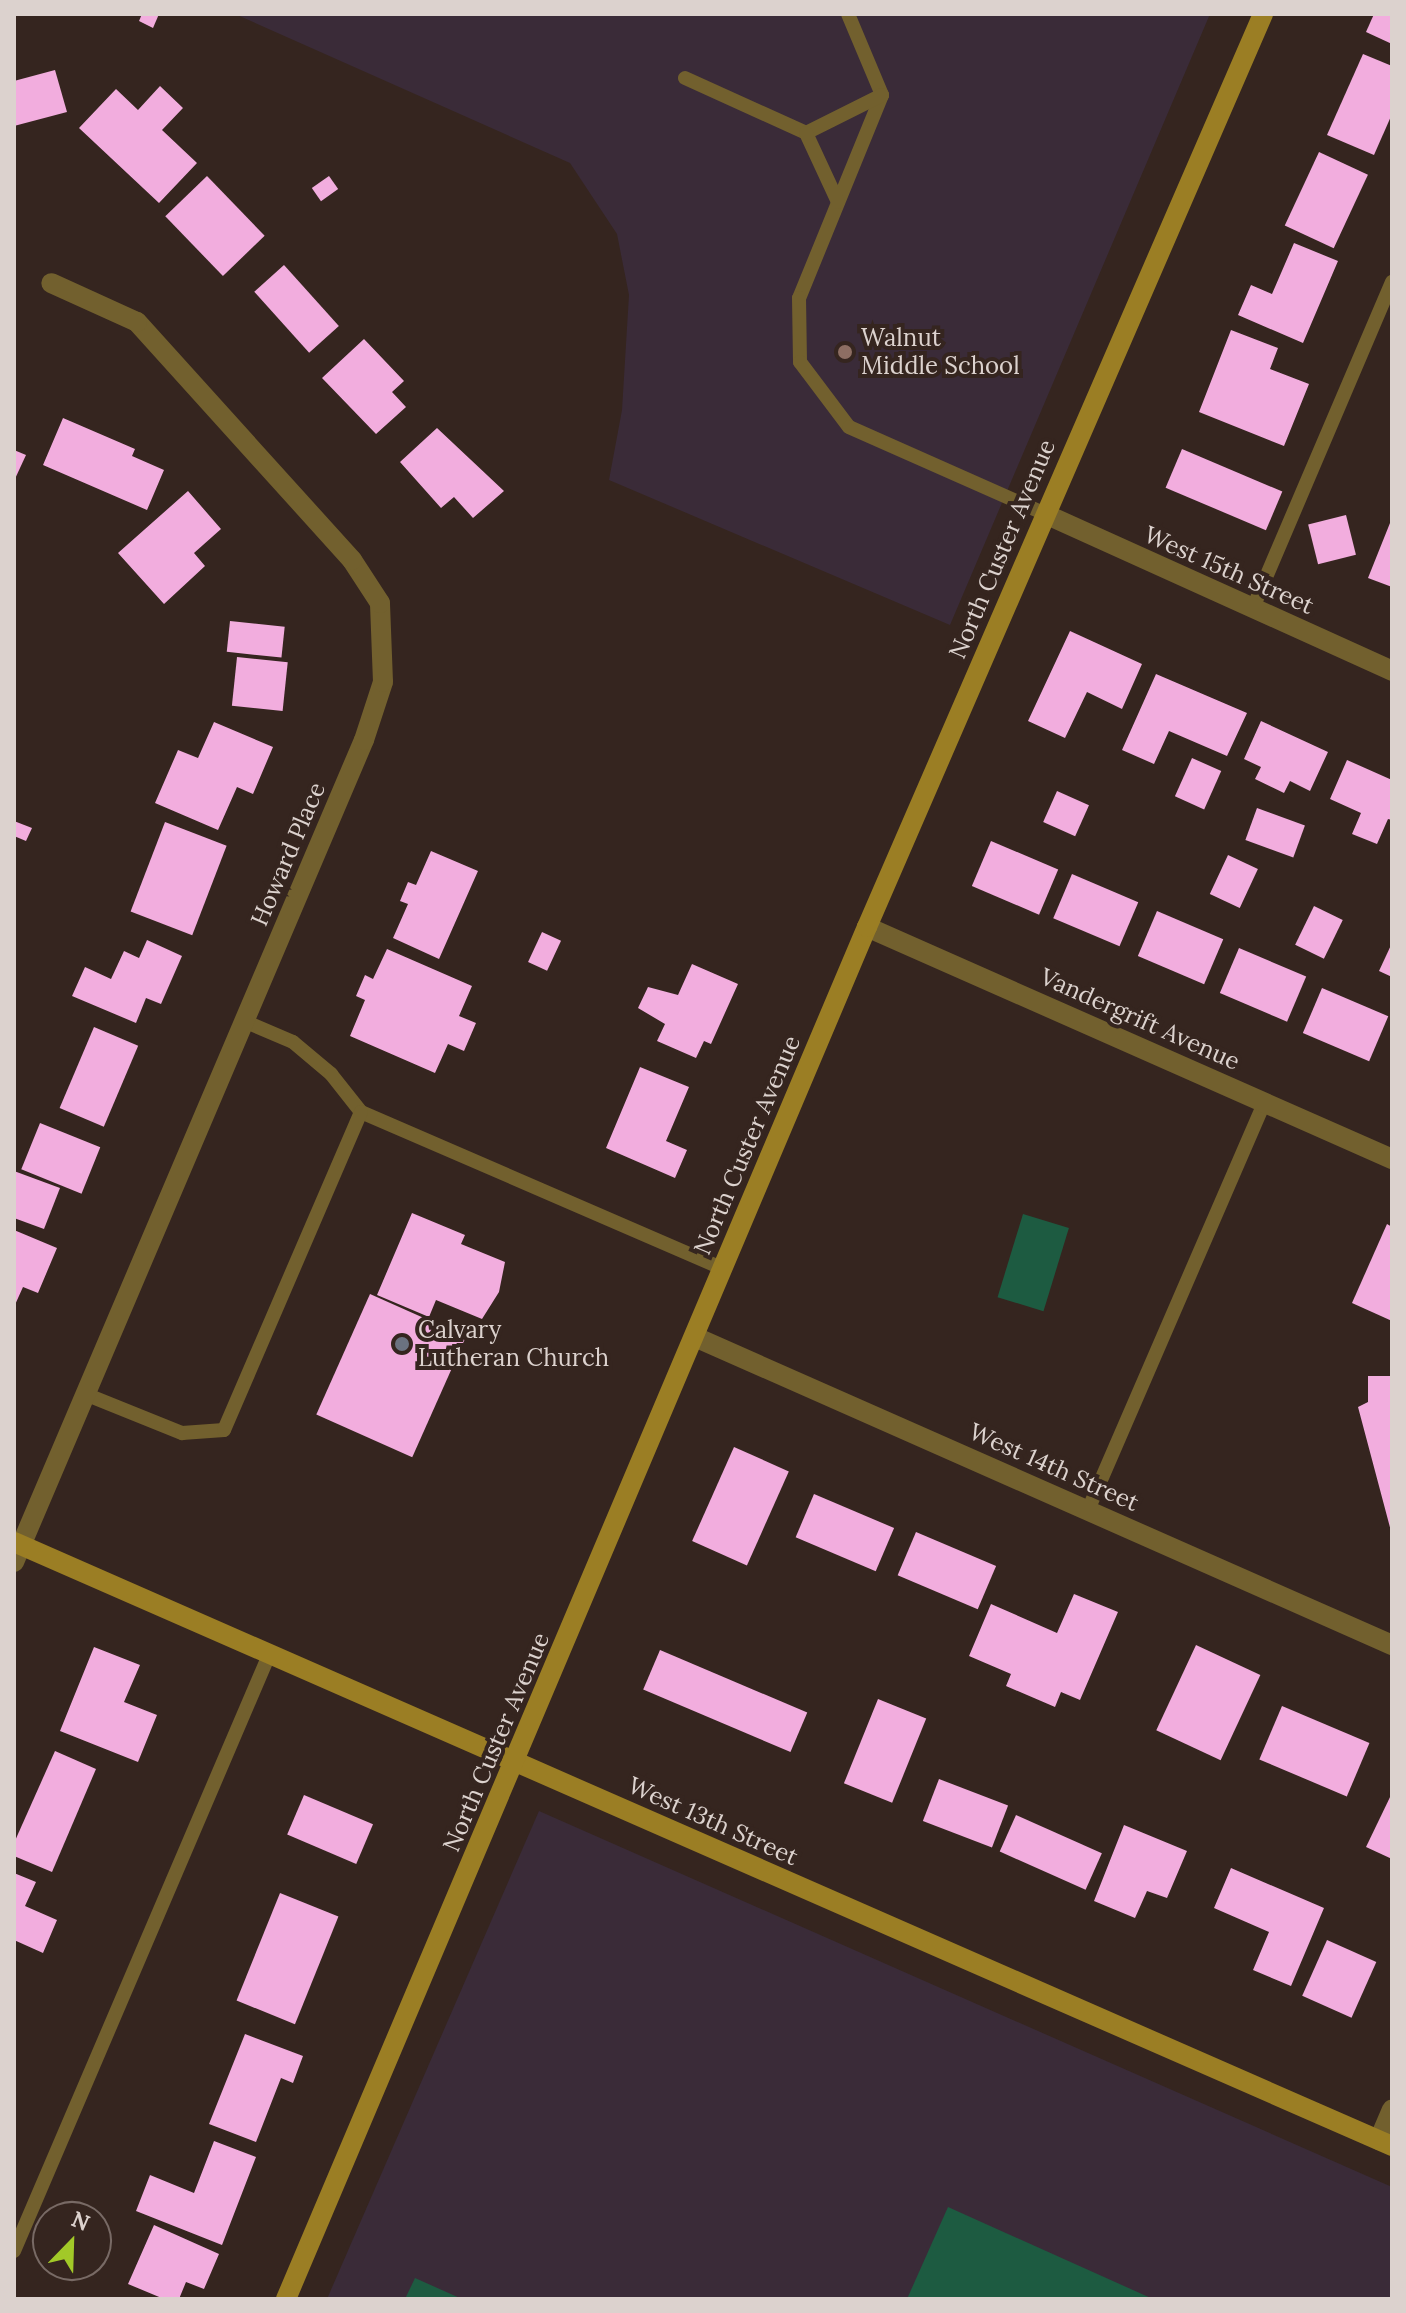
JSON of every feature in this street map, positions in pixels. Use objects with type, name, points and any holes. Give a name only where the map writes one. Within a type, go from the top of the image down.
[{"type":"street","name":"North Custer Avenue","points":[[286,2299],[516,1763],[867,927],[1263,14]]},
{"type":"street","name":"Howard Place","points":[[16,1550],[364,740],[383,682],[380,603],[352,560],[137,322],[51,283]]},
{"type":"street","name":"West 15th Street","points":[[1045,514],[1392,671]]},
{"type":"street","name":"Vandergrift Avenue","points":[[867,927],[1392,1159]]},
{"type":"street","name":"West 14th Street","points":[[695,1337],[1392,1645]]},
{"type":"street","name":"West 13th Street","points":[[16,1550],[269,1655],[1385,2143]]},
{"type":"street","points":[[1385,2143],[1392,2110]]},
{"type":"lane","points":[[848,14],[882,95],[799,298],[800,362],[849,427],[1045,514]]},
{"type":"lane","points":[[685,78],[806,133],[838,202]]},
{"type":"lane","points":[[806,133],[882,95]]},
{"type":"lane","points":[[1252,610],[1392,282]]},
{"type":"lane","points":[[244,1021],[293,1042],[331,1074],[361,1112],[723,1269]]},
{"type":"lane","points":[[1088,1510],[1264,1103]]},
{"type":"lane","points":[[85,1394],[182,1433],[224,1430],[361,1112]]},
{"type":"lane","points":[[14,2251],[269,1655]]},
{"type":"shaded area","name":"Walnut Middle School","points":[[235,14],[1210,14],[950,625],[609,480],[622,410],[629,295],[617,234],[570,163]]},
{"type":"shaded area","points":[[539,1811],[1392,2187],[1392,2299],[327,2299]]},
{"type":"green space","points":[[1023,1214],[1069,1228],[1043,1311],[998,1297]]},
{"type":"green space","points":[[948,2207],[1153,2299],[907,2299]]},
{"type":"green space","points":[[415,2278],[462,2299],[405,2299]]},
{"type":"building","points":[[142,14],[159,14],[153,28],[139,21]]},
{"type":"building","points":[[1374,14],[1392,14],[1392,44],[1366,32]]},
{"type":"building","points":[[1363,54],[1392,66],[1392,114],[1374,155],[1327,135]]},
{"type":"building","points":[[55,70],[67,112],[14,126],[14,81]]},
{"type":"building","points":[[160,86],[183,108],[162,130],[197,163],[159,203],[79,128],[116,89],[138,110]]},
{"type":"building","points":[[1319,152],[1368,175],[1334,248],[1285,225]]},
{"type":"building","points":[[207,176],[265,236],[223,276],[165,216]]},
{"type":"building","points":[[329,176],[338,189],[321,201],[312,188]]},
{"type":"building","points":[[1294,243],[1338,261],[1303,343],[1238,315],[1251,285],[1272,294]]},
{"type":"building","points":[[284,265],[339,326],[309,353],[254,292]]},
{"type":"building","points":[[1231,330],[1278,348],[1270,369],[1309,384],[1284,446],[1199,412]]},
{"type":"building","points":[[364,339],[404,381],[392,392],[406,407],[376,434],[322,378]]},
{"type":"building","points":[[63,418],[135,449],[132,456],[164,470],[147,510],[43,465]]},
{"type":"building","points":[[437,428],[504,491],[473,518],[454,497],[441,508],[400,462]]},
{"type":"building","points":[[1182,449],[1282,492],[1266,530],[1166,488]]},
{"type":"building","points":[[14,450],[26,455],[14,481]]},
{"type":"building","points":[[188,491],[221,529],[194,553],[205,566],[164,604],[118,553]]},
{"type":"building","points":[[1346,515],[1356,555],[1318,564],[1308,524]]},
{"type":"building","points":[[1392,518],[1392,587],[1368,578]]},
{"type":"building","points":[[230,621],[285,627],[281,658],[227,652]]},
{"type":"building","points":[[1070,631],[1142,664],[1122,709],[1087,692],[1065,738],[1028,721]]},
{"type":"building","points":[[237,657],[288,662],[283,711],[232,706]]},
{"type":"building","points":[[1156,674],[1247,713],[1227,756],[1169,731],[1154,764],[1122,750]]},
{"type":"building","points":[[1261,721],[1328,752],[1310,791],[1290,781],[1284,793],[1255,779],[1261,767],[1244,759]]},
{"type":"building","points":[[214,722],[273,747],[253,794],[237,787],[218,830],[155,803],[178,750],[198,758]]},
{"type":"building","points":[[1192,758],[1221,771],[1204,809],[1175,796]]},
{"type":"building","points":[[1347,760],[1392,780],[1392,820],[1388,819],[1377,844],[1352,834],[1361,813],[1330,799]]},
{"type":"building","points":[[1057,791],[1089,805],[1075,836],[1043,822]]},
{"type":"building","points":[[1257,808],[1305,825],[1293,857],[1245,840]]},
{"type":"building","points":[[14,821],[32,828],[26,841],[14,836]]},
{"type":"building","points":[[165,822],[227,846],[192,935],[131,912]]},
{"type":"building","points":[[991,841],[1058,870],[1039,915],[972,886]]},
{"type":"building","points":[[431,851],[478,871],[439,959],[393,938],[408,904],[400,901],[408,882],[416,885]]},
{"type":"building","points":[[1228,855],[1258,869],[1240,908],[1210,894]]},
{"type":"building","points":[[1072,874],[1138,902],[1120,946],[1053,918]]},
{"type":"building","points":[[1314,906],[1343,920],[1324,959],[1295,945]]},
{"type":"building","points":[[1157,911],[1223,939],[1204,984],[1138,956]]},
{"type":"building","points":[[542,932],[561,941],[547,971],[528,962]]},
{"type":"building","points":[[147,940],[182,956],[161,1004],[146,998],[136,1023],[72,996],[85,967],[111,979],[124,951],[139,958]]},
{"type":"building","points":[[1392,943],[1392,977],[1379,971]]},
{"type":"building","points":[[1239,948],[1306,977],[1287,1022],[1220,993]]},
{"type":"building","points":[[387,949],[472,986],[459,1016],[476,1023],[464,1051],[448,1044],[435,1073],[350,1036],[365,1000],[356,996],[365,975],[373,979]]},
{"type":"building","points":[[692,964],[738,984],[711,1044],[704,1041],[696,1058],[657,1041],[665,1024],[638,1008],[648,987],[678,995]]},
{"type":"building","points":[[1322,988],[1388,1016],[1369,1061],[1303,1033]]},
{"type":"building","points":[[94,1027],[138,1046],[104,1127],[60,1108]]},
{"type":"building","points":[[640,1067],[689,1087],[666,1141],[687,1150],[675,1178],[606,1148]]},
{"type":"building","points":[[40,1123],[100,1147],[82,1194],[21,1169]]},
{"type":"building","points":[[14,1171],[60,1188],[44,1229],[14,1218]]},
{"type":"building","points":[[412,1213],[465,1235],[461,1244],[505,1262],[499,1292],[482,1319],[436,1300],[429,1317],[377,1295]]},
{"type":"building","points":[[1387,1224],[1392,1227],[1392,1321],[1352,1303]]},
{"type":"building","points":[[14,1230],[57,1248],[38,1293],[23,1287],[14,1307]]},
{"type":"building","points":[[370,1294],[466,1337],[412,1457],[316,1415]]},
{"type":"building","points":[[1368,1376],[1392,1376],[1392,1535],[1358,1407],[1368,1402]]},
{"type":"building","points":[[734,1447],[789,1471],[747,1565],[692,1541]]},
{"type":"building","points":[[814,1494],[894,1528],[876,1571],[796,1537]]},
{"type":"building","points":[[916,1532],[996,1566],[978,1609],[898,1575]]},
{"type":"building","points":[[1074,1594],[1118,1612],[1080,1700],[1061,1692],[1055,1707],[1006,1686],[1011,1674],[969,1656],[991,1604],[1057,1633]]},
{"type":"building","points":[[1196,1645],[1260,1675],[1221,1760],[1156,1730]]},
{"type":"building","points":[[94,1647],[140,1665],[124,1702],[157,1715],[138,1762],[60,1731]]},
{"type":"building","points":[[660,1650],[807,1713],[790,1752],[643,1690]]},
{"type":"building","points":[[878,1699],[926,1718],[892,1803],[844,1783]]},
{"type":"building","points":[[1282,1706],[1369,1743],[1347,1797],[1259,1759]]},
{"type":"building","points":[[55,1751],[96,1769],[52,1872],[14,1856],[14,1843]]},
{"type":"building","points":[[939,1779],[1008,1806],[992,1848],[923,1821]]},
{"type":"building","points":[[1392,1793],[1392,1859],[1366,1847]]},
{"type":"building","points":[[304,1795],[373,1824],[356,1864],[287,1835]]},
{"type":"building","points":[[1016,1815],[1102,1853],[1086,1890],[1000,1852]]},
{"type":"building","points":[[1124,1825],[1187,1851],[1167,1898],[1147,1891],[1135,1918],[1094,1901]]},
{"type":"building","points":[[1231,1868],[1324,1908],[1291,1986],[1253,1970],[1269,1932],[1214,1908]]},
{"type":"building","points":[[14,1873],[36,1882],[25,1906],[57,1920],[43,1953],[14,1940]]},
{"type":"building","points":[[280,1893],[338,1917],[295,2024],[237,2001]]},
{"type":"building","points":[[1327,1940],[1376,1962],[1352,2018],[1302,1996]]},
{"type":"building","points":[[245,2034],[303,2056],[293,2083],[281,2078],[256,2142],[209,2124]]},
{"type":"building","points":[[214,2141],[256,2157],[222,2245],[136,2211],[150,2175],[194,2193]]},
{"type":"building","points":[[154,2225],[219,2254],[204,2289],[186,2282],[179,2299],[164,2299],[128,2284]]},
{"type":"place","name":"Walnut Middle School","points":[[845,352]]},
{"type":"place","name":"Calvary Lutheran Church","points":[[402,1344]]}]
